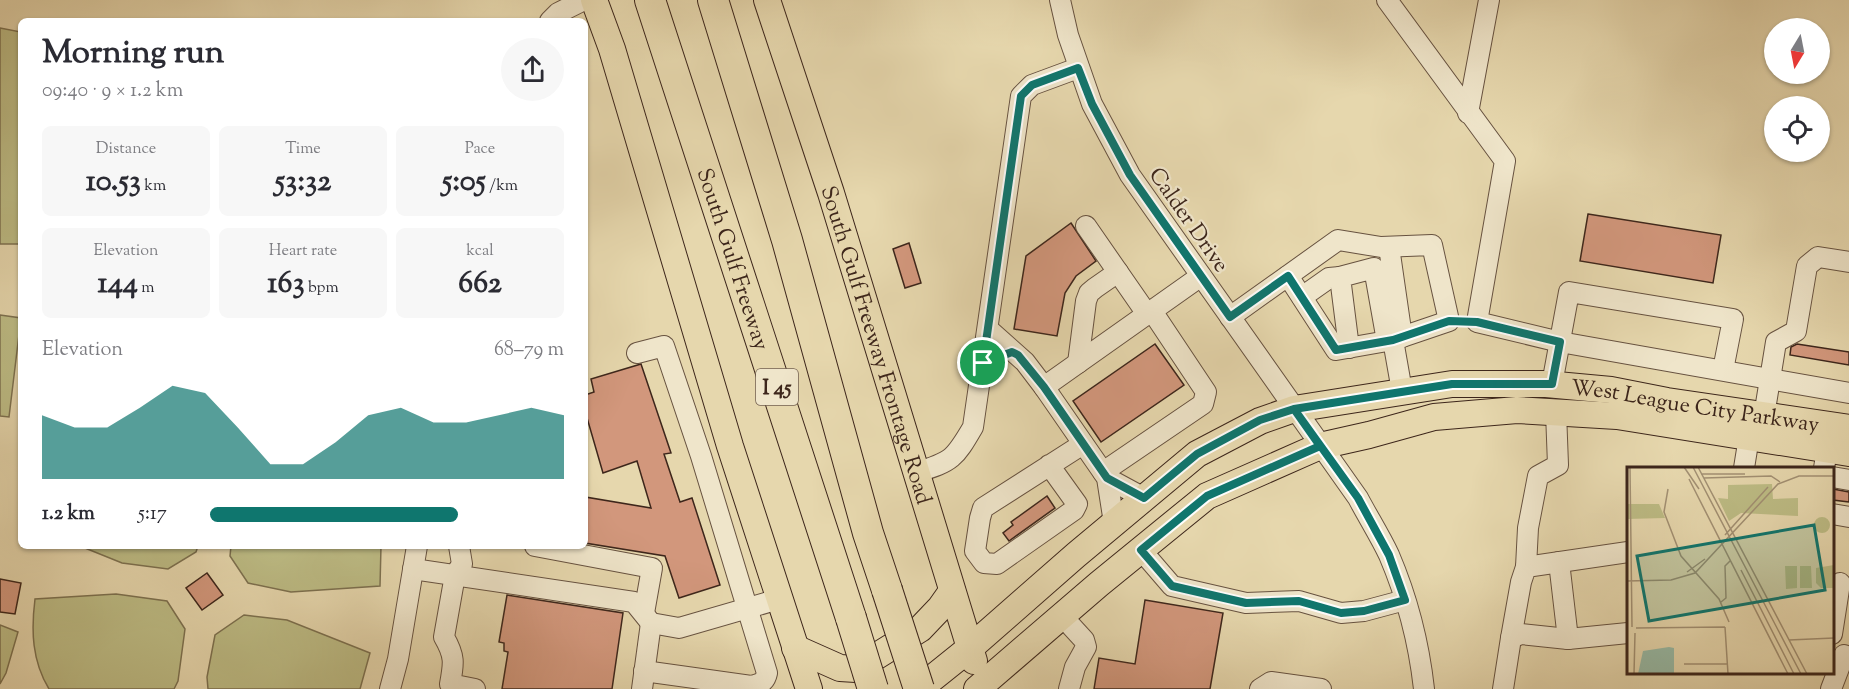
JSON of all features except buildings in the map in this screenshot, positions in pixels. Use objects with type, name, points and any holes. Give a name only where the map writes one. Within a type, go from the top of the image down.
[{"type":"highway","points":[[633,0],[664,100],[701,157]]},
{"type":"highway","name":"South Gulf Freeway","points":[[650,0],[873,689]]},
{"type":"highway","name":"I 45","points":[[713,0],[788,240],[868,533],[919,689]]},
{"type":"highway","points":[[729,0],[786,190],[810,322]]},
{"type":"main road","points":[[594,0],[612,49],[730,446],[809,689]]},
{"type":"main road","name":"South Gulf Freeway Frontage Road","points":[[766,0],[831,193],[981,688]]},
{"type":"main road","name":"West League City Parkway","points":[[919,689],[1197,454],[1260,420],[1294,409],[1452,384],[1552,384],[1611,390],[1667,401],[1849,428]]},
{"type":"main road","name":"West League City Parkway","points":[[981,688],[1062,616],[1207,496],[1320,446],[1434,417],[1517,410],[1617,416],[1749,437],[1833,457]]},
{"type":"main road","points":[[795,648],[840,668],[856,669],[920,629],[952,591]]},
{"type":"street","points":[[548,0],[548,18]]},
{"type":"street","points":[[552,18],[584,0]]},
{"type":"street","name":"Calder Drive","points":[[1060,0],[1078,68],[1092,104],[1130,175],[1363,508],[1389,555],[1405,600],[1422,667],[1424,689]]},
{"type":"street","points":[[1387,0],[1505,161],[1477,322]]},
{"type":"street","points":[[1468,113],[1489,0]]},
{"type":"street","points":[[916,472],[941,465],[957,453],[973,427],[1021,96],[1032,85],[1078,68]]},
{"type":"street","points":[[1086,226],[1206,392],[1203,404],[1105,475]]},
{"type":"street","points":[[1230,317],[1338,240],[1389,247],[1432,245],[1449,321]]},
{"type":"street","points":[[1389,247],[1394,339],[1402,392]]},
{"type":"street","points":[[1764,416],[1776,342],[1796,331],[1807,266],[1818,257],[1849,262]]},
{"type":"street","points":[[1302,297],[1329,278],[1374,268],[1394,339]]},
{"type":"street","points":[[1078,363],[1089,293],[1118,272]]},
{"type":"street","points":[[1044,387],[1201,276]]},
{"type":"street","points":[[1288,276],[1336,350],[1394,339],[1449,321],[1477,322],[1560,342],[1849,393]]},
{"type":"street","points":[[1340,277],[1350,348]]},
{"type":"street","points":[[1552,384],[1569,292],[1733,319],[1723,370]]},
{"type":"street","points":[[988,330],[1025,362],[1105,475],[1144,498]]},
{"type":"street","points":[[550,549],[652,568],[643,680],[751,686],[766,679],[767,673],[664,346],[637,353]]},
{"type":"street","points":[[983,363],[1012,352]]},
{"type":"street","points":[[1503,689],[1521,582],[1526,567],[1528,528],[1539,476],[1558,465],[1556,412]]},
{"type":"street","points":[[1744,467],[1749,437]]},
{"type":"street","points":[[1049,465],[1077,504],[1074,510],[997,564],[984,563],[975,551],[980,518],[984,508],[1049,465],[1083,444]]},
{"type":"street","points":[[1105,475],[1114,523]]},
{"type":"street","points":[[1834,477],[1849,480]]},
{"type":"street","points":[[1834,514],[1849,517]]},
{"type":"street","points":[[390,689],[398,659],[416,549]]},
{"type":"street","points":[[460,549],[462,564],[455,575],[444,637],[451,649],[454,662],[448,687],[475,689]]},
{"type":"street","points":[[1141,550],[1172,586],[1246,603],[1299,601],[1341,613],[1364,611],[1405,600]]},
{"type":"street","points":[[1526,567],[1627,552]]},
{"type":"street","points":[[1559,562],[1568,639]]},
{"type":"street","points":[[413,569],[634,602],[647,618],[680,628],[778,599]]},
{"type":"street","points":[[1834,628],[1841,583]]},
{"type":"street","points":[[1062,616],[1084,640],[1086,647],[1075,667],[1069,689]]},
{"type":"street","points":[[1511,638],[1521,634],[1568,639],[1627,633]]},
{"type":"street","points":[[1831,689],[1842,655]]},
{"type":"street","points":[[1260,689],[1271,682],[1320,689]]},
{"type":"shaded area","points":[[0,28],[18,31],[18,244],[0,244]]},
{"type":"shaded area","points":[[0,315],[18,318],[18,343],[9,417],[0,416]]},
{"type":"shaded area","points":[[87,549],[197,549],[196,552],[168,569],[122,563]]},
{"type":"shaded area","points":[[231,549],[381,549],[380,586],[291,592],[248,583],[230,556]]},
{"type":"shaded area","points":[[116,594],[167,601],[185,629],[178,681],[174,689],[49,689],[39,668],[34,646],[35,599]]},
{"type":"shaded area","points":[[244,615],[287,620],[370,653],[360,689],[208,689],[207,677],[215,635]]},
{"type":"shaded area","points":[[0,625],[18,632],[6,673],[0,684]]},
{"type":"route","points":[[983,363],[1012,352],[1018,355],[1044,387],[1107,478],[1144,498],[1197,454],[1260,420],[1294,409],[1320,446],[1207,496],[1141,550],[1172,586],[1246,603],[1299,601],[1341,613],[1364,611],[1405,600],[1389,555],[1358,498],[1294,409],[1452,384],[1552,384],[1560,342],[1477,322],[1449,321],[1393,340],[1336,350],[1288,276],[1230,317],[1130,175],[1092,104],[1078,68],[1032,85],[1021,96],[983,363]]}]
